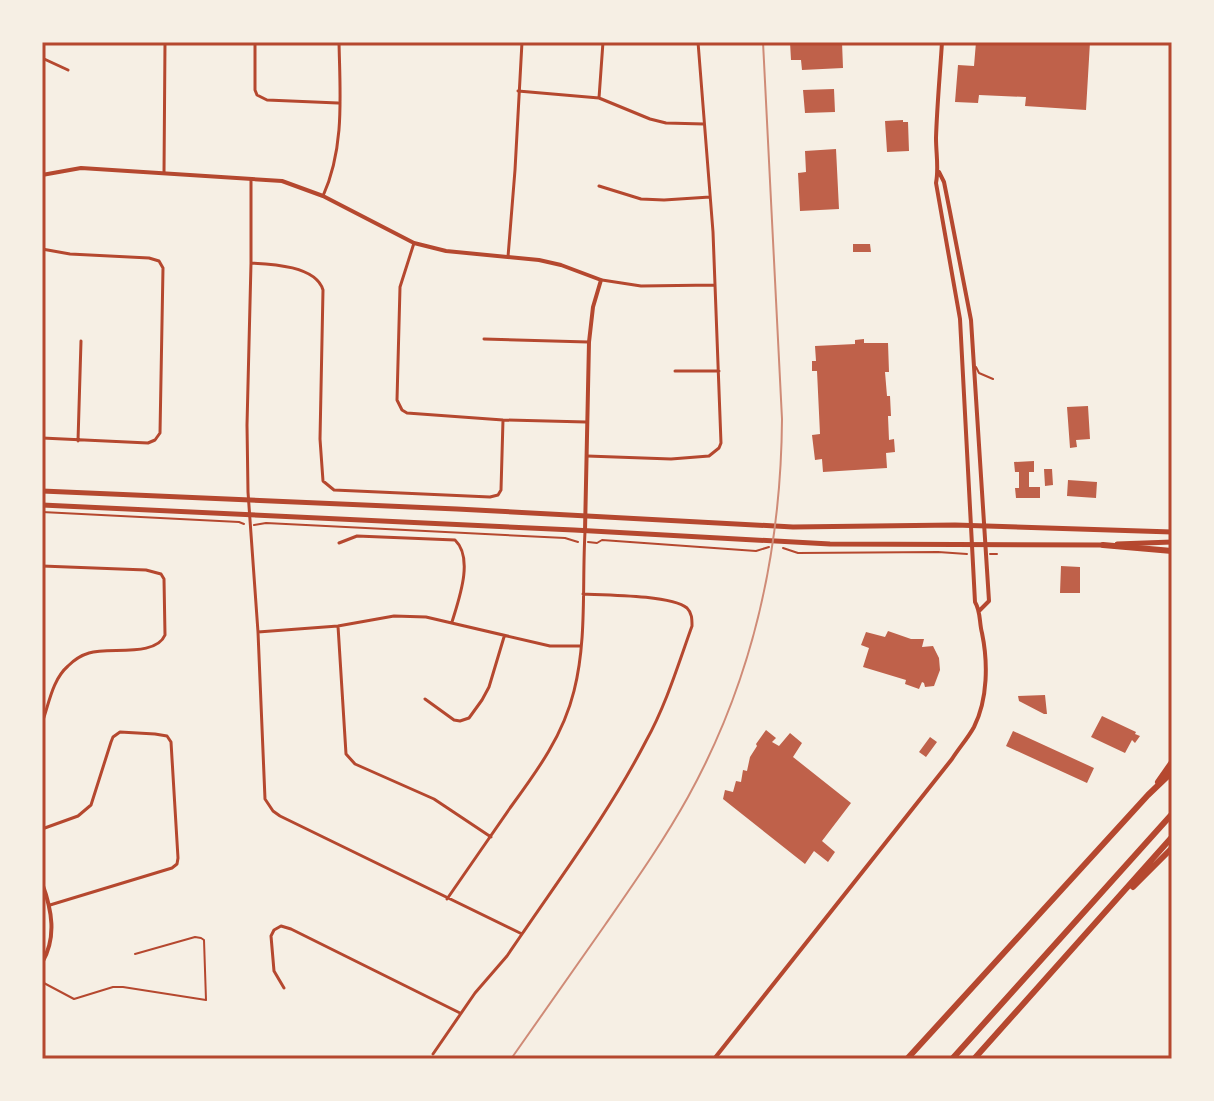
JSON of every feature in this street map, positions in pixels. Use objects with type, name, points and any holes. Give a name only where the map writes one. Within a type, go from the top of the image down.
[{"type":"highway","points":[[1103,545],[1172,551]]},
{"type":"highway","points":[[1148,795],[1172,762]]},
{"type":"highway","points":[[907,1059],[1172,772]]},
{"type":"highway","points":[[952,1059],[1172,814]]},
{"type":"highway","points":[[974,1059],[1172,837]]},
{"type":"highway","points":[[1088,932],[1172,848]]},
{"type":"main road","points":[[42,491],[793,527],[971,526],[1172,532]]},
{"type":"main road","points":[[42,505],[830,544],[986,546],[1172,542]]},
{"type":"street","points":[[164,173],[165,42]]},
{"type":"street","points":[[255,42],[255,90],[261,98],[340,103]]},
{"type":"street","points":[[323,196],[338,144],[339,42]]},
{"type":"street","points":[[508,257],[522,42]]},
{"type":"street","points":[[599,98],[603,42]]},
{"type":"street","points":[[587,456],[671,459],[709,456],[721,443],[710,197],[698,42]]},
{"type":"street","points":[[942,42],[936,136],[939,170],[969,305],[989,601],[980,610]]},
{"type":"street","points":[[42,58],[68,70]]},
{"type":"street","points":[[518,91],[599,98],[666,123],[704,124]]},
{"type":"street","points":[[42,175],[81,168],[282,181],[323,196],[414,243],[446,251],[561,265],[601,280],[641,286],[714,285]]},
{"type":"street","points":[[714,1059],[925,794],[973,728],[980,710],[985,678],[985,643],[980,610],[975,602],[960,327],[936,183],[939,170]]},
{"type":"street","points":[[251,180],[248,501],[258,632],[265,799],[280,816],[522,934]]},
{"type":"street","points":[[599,186],[641,199],[710,197]]},
{"type":"street","points":[[414,243],[400,287],[397,400],[402,410],[407,413],[503,420],[588,422]]},
{"type":"street","points":[[42,249],[70,254],[149,258],[159,261],[163,268],[160,433],[148,443],[42,438]]},
{"type":"street","points":[[251,263],[280,264],[322,284],[320,439],[323,481],[329,487],[334,490],[459,496],[498,495],[501,490],[503,420]]},
{"type":"street","points":[[447,899],[544,761],[559,734],[574,692],[581,646],[589,342],[593,307],[601,280]]},
{"type":"street","points":[[484,339],[589,342]]},
{"type":"street","points":[[78,441],[81,341]]},
{"type":"street","points":[[675,371],[719,371]]},
{"type":"street","points":[[339,543],[357,536],[455,540],[465,556],[462,584],[452,622]]},
{"type":"street","points":[[42,566],[146,570],[161,574],[164,579],[165,635],[163,641],[153,647],[89,653],[76,659],[58,679],[42,723]]},
{"type":"street","points":[[433,1054],[460,1013],[522,934],[605,813],[641,750],[669,690],[692,626],[690,613],[682,606],[647,597],[583,594]]},
{"type":"street","points":[[258,632],[338,626],[394,616],[426,617],[550,646],[581,646]]},
{"type":"street","points":[[338,626],[346,754],[355,764],[434,799],[491,837]]},
{"type":"street","points":[[425,699],[454,720],[469,718],[489,687],[505,636]]},
{"type":"street","points":[[42,829],[78,816],[91,805],[116,734],[167,736],[171,742],[177,864],[50,905]]},
{"type":"street","points":[[42,883],[50,905],[52,929],[42,963]]},
{"type":"street","points":[[284,988],[274,971],[271,936],[281,926],[460,1013]]},
{"type":"lane","points":[[973,353],[979,373],[993,379]]},
{"type":"lane","points":[[42,982],[74,999],[123,987],[206,1000],[204,940],[201,938],[135,954]]},
{"type":"path","points":[[42,512],[239,522],[245,525]]},
{"type":"path","points":[[257,525],[565,538],[577,542]]},
{"type":"path","points":[[594,542],[602,540],[756,551],[769,547]]},
{"type":"path","points":[[784,548],[798,553],[973,554]]},
{"type":"path","points":[[986,554],[997,554]]},
{"type":"building","points":[[790,42],[842,42],[843,68],[802,70],[801,60],[791,60]]},
{"type":"building","points":[[976,42],[1090,42],[1086,110],[1025,106],[1026,97],[979,95],[978,103],[955,102],[958,65],[974,66]]},
{"type":"building","points":[[834,89],[835,112],[805,113],[803,90]]},
{"type":"building","points":[[885,121],[908,122],[909,151],[887,152]]},
{"type":"building","points":[[836,149],[839,209],[800,211],[798,173],[806,172],[805,151]]},
{"type":"building","points":[[853,244],[870,244],[871,252],[853,252]]},
{"type":"building","points":[[864,339],[864,343],[888,343],[889,372],[885,372],[887,396],[890,396],[889,440],[894,439],[895,452],[886,453],[887,468],[823,472],[822,459],[815,460],[812,435],[820,434],[817,371],[812,371],[812,361],[816,361],[815,346],[855,344],[855,340]]},
{"type":"building","points":[[1088,406],[1090,439],[1076,440],[1077,447],[1070,448],[1067,407]]},
{"type":"building","points":[[1034,461],[1034,472],[1029,472],[1029,487],[1040,487],[1040,498],[1016,498],[1019,472],[1015,472],[1014,462]]},
{"type":"building","points":[[1044,469],[1052,469],[1053,485],[1045,486]]},
{"type":"building","points":[[1068,480],[1097,482],[1096,498],[1067,496]]},
{"type":"building","points":[[1061,566],[1080,567],[1080,593],[1060,593]]},
{"type":"building","points":[[888,631],[911,639],[924,639],[922,647],[933,646],[940,670],[934,686],[925,687],[922,682],[919,689],[905,684],[906,680],[863,667],[869,648],[861,645],[866,632],[885,637]]},
{"type":"building","points":[[1045,695],[1047,714],[1019,701],[1018,696]]},
{"type":"building","points":[[1102,716],[1140,736],[1135,743],[1132,740],[1125,753],[1091,737]]},
{"type":"building","points":[[766,730],[776,738],[772,742],[779,746],[790,733],[802,743],[793,757],[851,803],[822,841],[835,852],[828,862],[814,851],[805,864],[723,799],[725,790],[733,792],[736,781],[741,782],[743,770],[747,771],[756,744]]},
{"type":"building","points":[[1013,731],[1094,768],[1087,783],[1006,746]]},
{"type":"building","points":[[930,737],[937,742],[926,757],[919,752]]},
{"type":"railway","points":[[511,1059],[637,878],[688,797],[730,708],[759,614],[776,518],[782,419],[763,42]]}]
